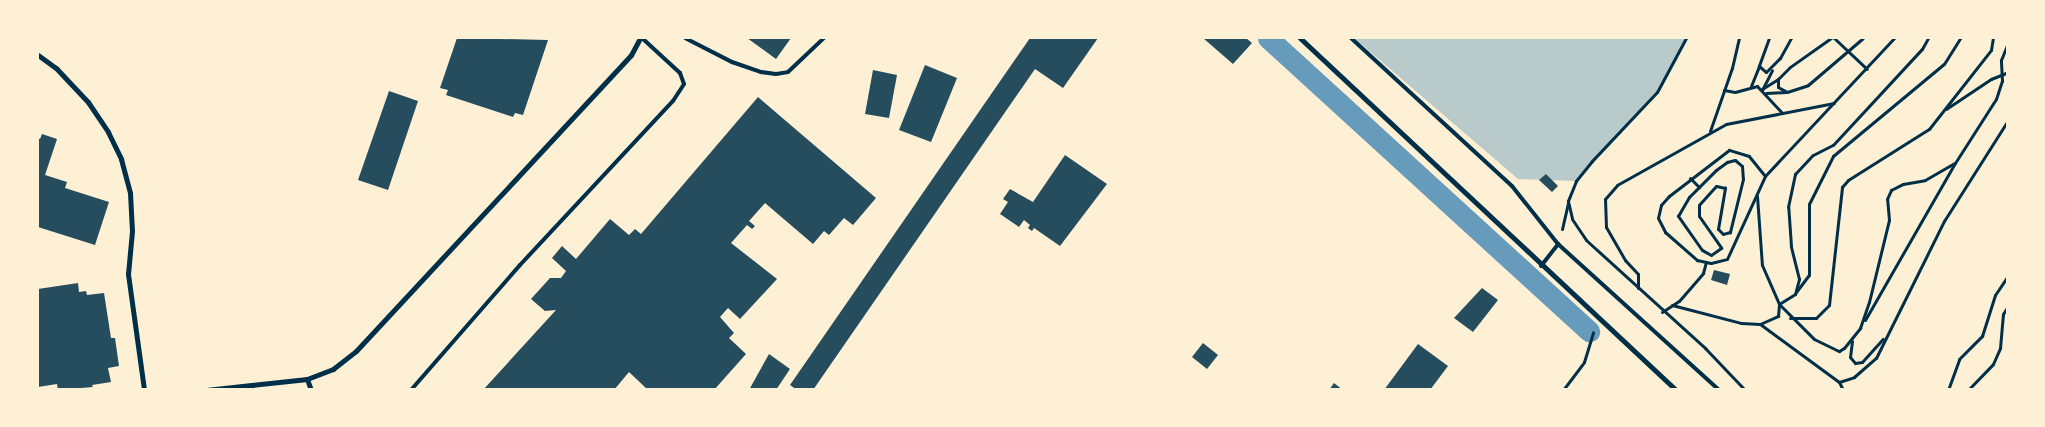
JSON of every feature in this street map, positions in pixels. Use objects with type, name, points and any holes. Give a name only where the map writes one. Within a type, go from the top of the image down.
[{"type":"street","points":[[206,390],[307,379],[333,369],[373,335],[631,55],[641,38]]},
{"type":"street","points":[[1300,38],[1541,266],[1676,390]]},
{"type":"street","points":[[38,55],[56,68],[88,102],[108,132],[121,159],[130,193],[132,231],[128,274],[144,390]]},
{"type":"street","points":[[307,379],[311,390]]},
{"type":"lane","points":[[411,390],[520,265],[673,101],[684,84],[680,73],[641,38]]},
{"type":"lane","points":[[685,38],[732,62],[761,72],[776,74],[788,72],[824,38]]},
{"type":"lane","points":[[1351,38],[1512,186],[1558,244],[1719,390]]},
{"type":"lane","points":[[1541,266],[1558,244]]},
{"type":"path","points":[[1558,244],[1568,201],[1576,182],[1592,161],[1657,92],[1686,38]]},
{"type":"path","points":[[1710,131],[1739,38]]},
{"type":"path","points":[[1724,90],[1742,91],[1751,86],[1769,38]]},
{"type":"path","points":[[1762,90],[1791,38]]},
{"type":"path","points":[[1762,90],[1833,38],[1867,69]]},
{"type":"path","points":[[1766,92],[1787,92],[1808,85],[1863,38]]},
{"type":"path","points":[[1765,176],[1749,156],[1729,150],[1690,178],[1661,205],[1658,218],[1666,232],[1696,260],[1706,262],[1727,259],[1731,254],[1765,176],[1894,38]]},
{"type":"path","points":[[1795,294],[1799,279],[1791,246],[1788,207],[1795,174],[1813,155],[1833,145],[1915,56],[1928,38]]},
{"type":"path","points":[[1779,304],[1795,294],[1809,275],[1809,204],[1833,156],[1944,64],[1960,38]]},
{"type":"path","points":[[1790,318],[1816,318],[1829,304],[1842,187],[1848,180],[1929,129],[1991,50],[1993,38]]},
{"type":"path","points":[[1757,196],[1762,265],[1779,304],[1790,318],[1814,339],[1838,351],[1852,341],[1955,163],[1996,99],[2002,74],[2001,60],[2008,43]]},
{"type":"path","points":[[1759,66],[1766,72],[1773,68]]},
{"type":"path","points":[[1941,114],[1952,104],[2008,72]]},
{"type":"path","points":[[1778,78],[1778,87],[1787,92]]},
{"type":"path","points":[[1751,86],[1766,92],[1782,113]]},
{"type":"path","points":[[1638,289],[1638,274],[1606,227],[1605,198],[1616,185],[1710,131],[1726,124],[1835,103]]},
{"type":"path","points":[[1838,382],[1868,367],[1944,222],[2008,120]]},
{"type":"path","points":[[1735,160],[1742,166],[1743,179],[1730,232],[1723,234],[1718,229],[1725,188],[1716,186],[1699,205],[1699,216],[1721,248],[1711,255],[1702,250],[1678,216],[1680,209],[1699,187],[1727,162],[1735,160]]},
{"type":"path","points":[[1860,328],[1889,220],[1887,200],[1891,190],[1903,184],[1925,180],[1955,163]]},
{"type":"path","points":[[1690,178],[1699,187]]},
{"type":"path","points":[[1568,201],[1572,219],[1586,240],[1662,312],[1705,348],[1745,390]]},
{"type":"path","points":[[1662,312],[1672,306],[1703,273],[1706,262]]},
{"type":"path","points":[[1948,390],[1959,359],[1982,336],[1995,295],[2008,276]]},
{"type":"path","points":[[1672,306],[1714,319],[1760,324],[1778,316],[1779,304]]},
{"type":"path","points":[[1968,390],[1993,364],[2000,348],[2003,314],[2008,306]]},
{"type":"path","points":[[1760,324],[1838,382],[1843,390]]},
{"type":"path","points":[[1563,390],[1584,362],[1593,332]]},
{"type":"path","points":[[1852,341],[1850,357],[1855,363],[1862,362],[1888,332]]},
{"type":"shaded area","points":[[1354,38],[1686,38],[1657,92],[1576,181],[1518,179]]},
{"type":"building","points":[[457,38],[548,40],[523,115],[515,113],[513,117],[446,95],[448,90],[440,88]]},
{"type":"building","points":[[747,38],[791,38],[776,59]]},
{"type":"building","points":[[1030,38],[1098,38],[1063,88],[1035,69],[813,390],[797,390],[790,385]]},
{"type":"building","points":[[1203,38],[1246,38],[1252,43],[1233,64]]},
{"type":"building","points":[[925,65],[957,78],[931,142],[899,130]]},
{"type":"building","points":[[873,70],[897,75],[889,118],[865,114]]},
{"type":"building","points":[[389,91],[418,101],[388,190],[358,180]]},
{"type":"building","points":[[758,97],[876,198],[853,225],[844,218],[829,235],[824,231],[813,244],[765,203],[749,221],[755,226],[752,229],[747,225],[731,243],[777,279],[740,319],[728,308],[720,317],[734,333],[729,338],[746,354],[714,390],[648,390],[629,372],[614,390],[483,390],[556,310],[545,311],[531,299],[550,278],[561,278],[566,271],[552,258],[562,246],[576,259],[610,219],[629,235],[635,229],[641,234]]},
{"type":"building","points":[[42,134],[57,139],[45,175],[67,182],[65,188],[109,202],[95,245],[38,227],[38,138],[40,139]]},
{"type":"building","points":[[1065,155],[1107,184],[1060,246],[1034,228],[1032,231],[1028,228],[1030,225],[1024,220],[1019,227],[1000,214],[1008,202],[1003,199],[1010,189],[1033,202]]},
{"type":"building","points":[[1546,174],[1558,186],[1552,192],[1539,180]]},
{"type":"building","points":[[1714,270],[1730,274],[1727,285],[1711,280]]},
{"type":"building","points":[[78,283],[79,292],[86,291],[87,295],[104,293],[111,338],[115,338],[119,366],[108,368],[111,382],[92,385],[93,387],[58,390],[57,384],[38,387],[38,289]]},
{"type":"building","points":[[1482,288],[1498,300],[1473,332],[1454,318]]},
{"type":"building","points":[[1203,343],[1218,355],[1207,369],[1192,357]]},
{"type":"building","points":[[1418,344],[1448,366],[1430,390],[1384,390]]},
{"type":"building","points":[[769,354],[790,369],[776,390],[749,390]]},
{"type":"building","points":[[1334,383],[1343,390],[1329,390]]},
{"type":"waterway","points":[[1268,38],[1589,331]]}]
